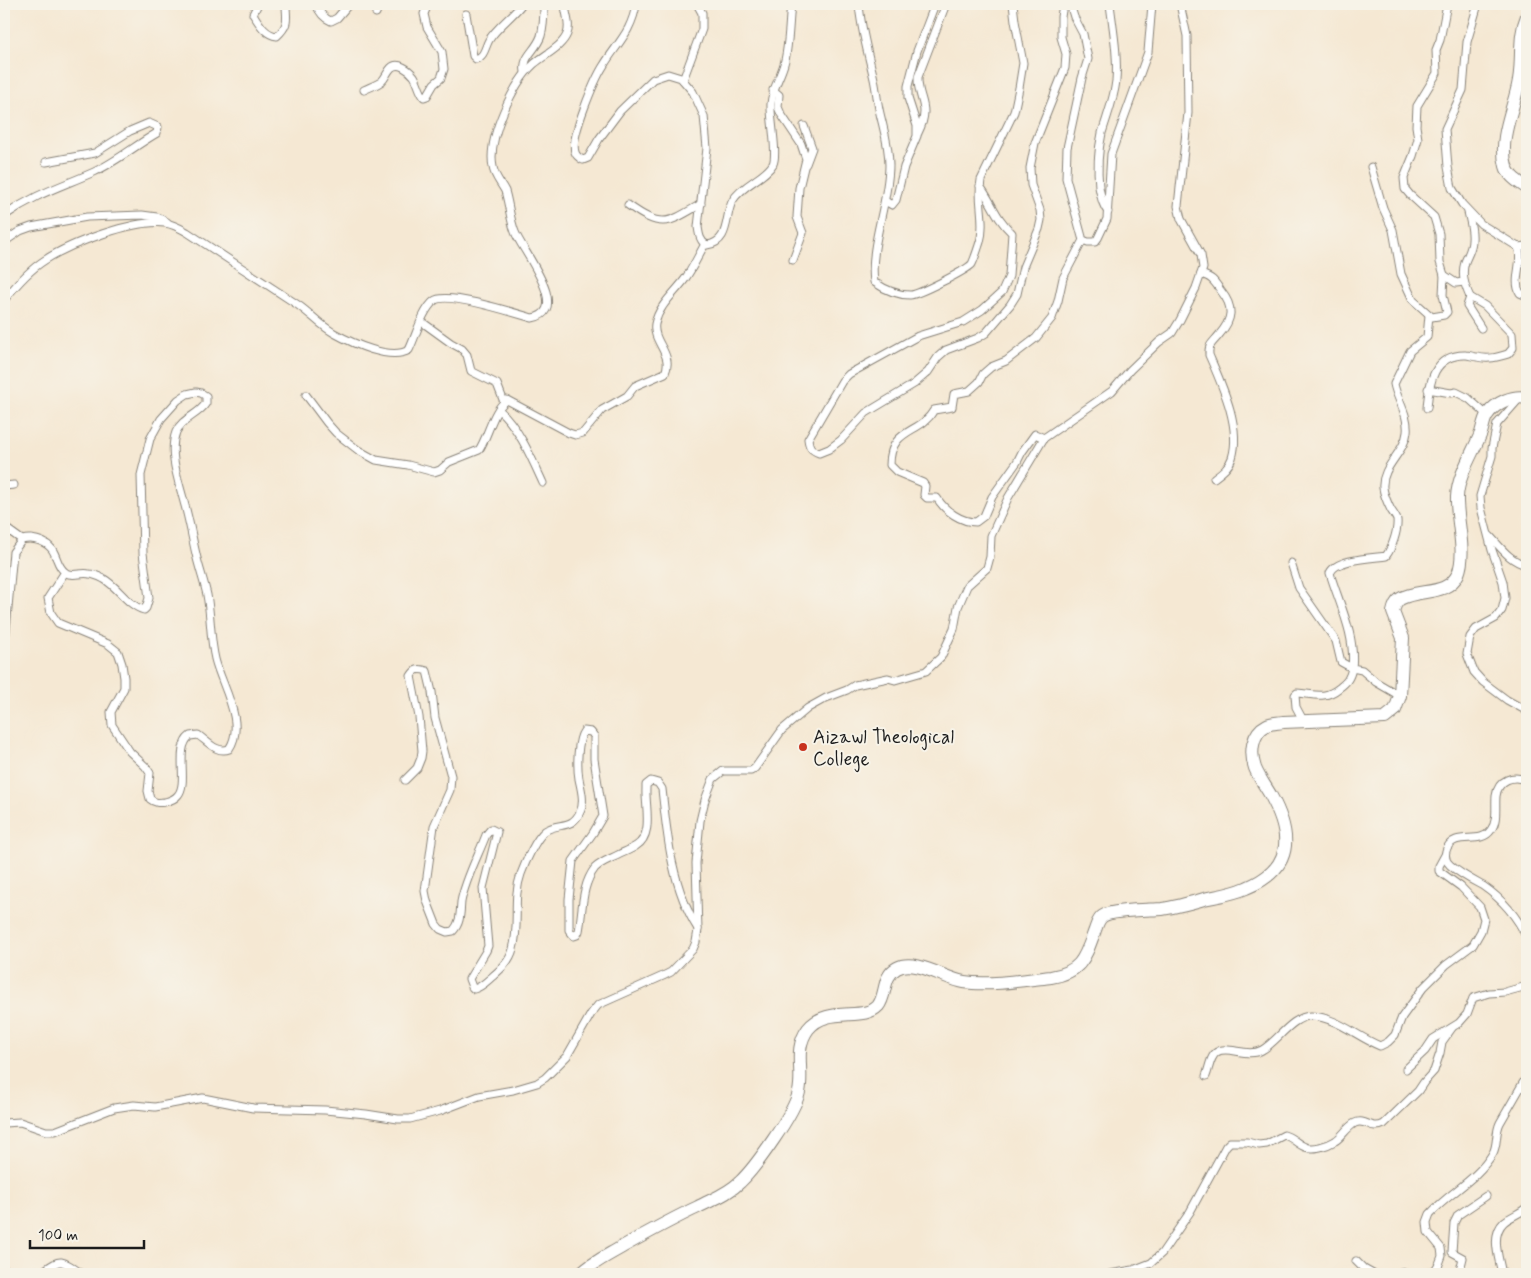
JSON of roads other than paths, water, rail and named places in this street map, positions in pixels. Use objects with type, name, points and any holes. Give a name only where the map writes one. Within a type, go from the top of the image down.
[{"type":"highway","points":[[1527,16],[1520,39],[1519,80],[1508,120],[1505,148],[1506,166],[1510,175],[1527,188]]},
{"type":"highway","points":[[581,1274],[593,1264],[665,1223],[730,1191],[742,1181],[773,1139],[796,1103],[800,1091],[799,1049],[809,1028],[818,1020],[827,1016],[867,1012],[876,1008],[879,1005],[886,981],[896,968],[914,966],[961,982],[970,983],[1063,975],[1076,968],[1085,957],[1099,920],[1104,915],[1166,908],[1238,891],[1261,881],[1275,871],[1282,860],[1285,830],[1273,798],[1255,768],[1251,750],[1255,739],[1268,724],[1385,718],[1395,710],[1400,696],[1403,638],[1393,612],[1396,604],[1400,599],[1432,592],[1448,585],[1455,579],[1459,572],[1461,528],[1457,498],[1458,487],[1487,415],[1510,397],[1524,397]]},
{"type":"street","points":[[256,4],[253,14],[266,31],[277,36],[287,23],[286,4]]},
{"type":"street","points":[[316,4],[319,13],[331,21],[338,18],[350,4]]},
{"type":"street","points":[[376,13],[379,4]]},
{"type":"street","points":[[364,90],[378,84],[384,79],[390,69],[396,66],[404,67],[414,76],[424,97],[427,96],[434,84],[441,78],[444,69],[442,52],[427,27],[424,14],[428,4]]},
{"type":"street","points":[[466,14],[473,56],[479,59],[494,33],[522,4]]},
{"type":"street","points":[[525,72],[524,64],[526,59],[542,34],[544,4]]},
{"type":"street","points":[[4,242],[20,230],[30,227],[87,217],[150,215],[194,236],[298,306],[335,334],[387,354],[398,354],[409,350],[433,302],[444,297],[476,302],[532,318],[541,314],[546,309],[548,303],[546,287],[515,232],[504,191],[493,168],[492,153],[504,110],[516,84],[525,72],[555,48],[567,35],[568,22],[564,4]]},
{"type":"street","points":[[636,4],[628,29],[603,66],[577,128],[574,147],[577,156],[583,160],[588,158],[599,139],[620,112],[653,78],[668,74],[683,80],[693,92],[704,116],[707,148],[699,234],[704,244]]},
{"type":"street","points":[[683,80],[702,29],[702,13],[697,4]]},
{"type":"street","points":[[704,244],[713,244],[723,235],[732,202],[737,194],[773,164],[775,154],[771,120],[773,90],[784,64],[791,4]]},
{"type":"street","points":[[859,4],[862,33],[887,137],[889,166],[885,201],[873,264],[874,282],[888,290],[911,296],[942,282],[971,265],[980,240],[983,226],[979,192],[981,180],[1014,112],[1020,88],[1023,63],[1013,4]]},
{"type":"street","points":[[917,136],[917,126],[908,98],[908,86],[917,51],[935,4]]},
{"type":"street","points":[[885,201],[892,205],[896,200],[904,166],[922,124],[925,111],[918,76],[946,4]]},
{"type":"street","points":[[980,186],[988,198],[994,213],[1012,233],[1009,276],[1002,292],[973,317],[952,326],[918,336],[849,374],[837,390],[808,439],[809,446],[813,451],[819,453],[829,449],[841,440],[866,413],[914,384],[946,350],[986,333],[1010,306],[1017,294],[1023,267],[1041,220],[1040,210],[1031,185],[1030,168],[1035,143],[1065,68],[1066,54],[1061,37],[1063,4]]},
{"type":"street","points":[[1044,438],[1035,434],[992,497],[984,516],[976,522],[967,521],[955,516],[937,498],[926,498],[923,483],[897,472],[890,465],[890,456],[900,437],[927,421],[934,410],[952,407],[954,394],[969,392],[979,382],[982,374],[991,367],[1006,360],[1036,338],[1052,318],[1063,278],[1083,240],[1066,178],[1067,148],[1088,59],[1082,34],[1070,4]]},
{"type":"street","points":[[1108,212],[1103,205],[1100,193],[1097,162],[1116,82],[1116,62],[1110,4]]},
{"type":"street","points":[[1083,240],[1095,242],[1107,219],[1111,154],[1148,52],[1152,4]]},
{"type":"street","points":[[4,1123],[20,1122],[46,1131],[55,1131],[114,1108],[134,1105],[155,1107],[203,1098],[253,1108],[325,1110],[398,1119],[410,1119],[428,1115],[480,1096],[524,1088],[545,1078],[567,1056],[598,1004],[656,980],[670,972],[693,949],[696,942],[698,930],[696,863],[704,800],[713,779],[723,771],[752,771],[782,730],[808,708],[826,698],[855,685],[888,678],[895,680],[912,676],[926,671],[933,665],[945,651],[954,629],[958,607],[967,586],[987,568],[990,557],[991,536],[1008,498],[1044,438],[1112,391],[1130,370],[1159,342],[1172,333],[1180,320],[1196,288],[1203,268],[1201,255],[1181,218],[1178,206],[1188,113],[1187,36],[1180,4]]},
{"type":"street","points":[[1371,167],[1382,208],[1393,230],[1401,274],[1413,300],[1434,318],[1446,314],[1439,234],[1434,216],[1410,195],[1405,188],[1404,178],[1418,139],[1416,126],[1417,106],[1438,73],[1436,50],[1440,40],[1447,4]]},
{"type":"street","points":[[1478,4],[1467,42],[1463,90],[1445,129],[1447,160],[1452,188],[1467,210],[1481,224],[1518,247],[1527,246]]},
{"type":"street","points":[[773,90],[779,96],[778,106],[785,121],[803,148],[805,155],[799,188],[797,217],[803,233],[793,260]]},
{"type":"street","points":[[4,216],[22,203],[49,189],[95,172],[157,133],[158,127],[149,123],[139,126],[95,153],[46,162]]},
{"type":"street","points":[[804,126],[812,148],[804,167]]},
{"type":"street","points":[[628,205],[644,216],[662,222],[674,220],[701,204]]},
{"type":"street","points":[[1427,408],[1428,388],[1435,372],[1448,357],[1465,354],[1488,359],[1508,354],[1512,348],[1512,334],[1486,306],[1470,297],[1464,282],[1465,261],[1470,252],[1473,238],[1467,210]]},
{"type":"street","points":[[4,300],[16,284],[45,260],[80,243],[123,228],[165,223],[174,226]]},
{"type":"street","points":[[306,395],[330,427],[366,455],[376,460],[408,465],[430,472],[437,472],[449,462],[479,450],[504,402],[510,401],[569,433],[579,435],[586,431],[602,410],[625,398],[637,384],[664,374],[667,367],[667,357],[655,331],[655,324],[664,304],[693,268],[704,244]]},
{"type":"street","points":[[1518,247],[1521,257],[1517,287],[1520,293],[1527,296]]},
{"type":"street","points":[[1201,274],[1211,277],[1228,298],[1231,308],[1226,326],[1210,345],[1209,349],[1234,430],[1232,457],[1223,471],[1214,478]]},
{"type":"street","points":[[1444,275],[1456,283],[1464,282]]},
{"type":"street","points":[[1470,297],[1467,306],[1481,328]]},
{"type":"street","points":[[1304,722],[1296,707],[1295,695],[1297,693],[1316,696],[1332,694],[1348,681],[1352,668],[1352,644],[1344,613],[1330,573],[1333,568],[1344,563],[1386,556],[1392,548],[1397,521],[1383,488],[1389,464],[1402,446],[1408,432],[1404,412],[1394,384],[1410,351],[1427,337],[1429,315]]},
{"type":"street","points":[[422,322],[462,349],[467,355],[471,370],[497,384],[504,402]]},
{"type":"street","points":[[1428,388],[1451,393],[1456,392],[1468,398],[1487,415]]},
{"type":"street","points":[[4,652],[12,552],[22,540],[32,538],[50,545],[65,572],[71,575],[88,573],[102,578],[138,608],[144,610],[146,608],[149,598],[143,553],[141,474],[150,439],[161,419],[174,404],[187,394],[201,393],[207,400],[204,407],[187,419],[176,432],[174,463],[207,594],[214,658],[233,713],[235,733],[232,745],[225,751],[216,748],[198,735],[187,738],[183,745],[181,789],[175,798],[158,803],[150,799],[148,791],[149,770],[130,752],[114,729],[110,719],[111,712],[124,688],[122,664],[118,652],[108,644],[58,623],[51,613],[48,598],[65,572]]},
{"type":"street","points":[[1524,397],[1497,424],[1492,456],[1480,496],[1488,534],[1503,582],[1505,598],[1502,610],[1496,618],[1476,629],[1470,637],[1467,654],[1474,672],[1483,682],[1507,700],[1527,711]]},
{"type":"street","points":[[499,410],[513,426],[543,482]]},
{"type":"street","points":[[4,486],[14,485]]},
{"type":"street","points":[[4,527],[22,540]]},
{"type":"street","points":[[1488,534],[1506,554],[1520,564],[1527,565]]},
{"type":"street","points":[[1290,563],[1299,588],[1336,641],[1341,662],[1352,668],[1362,670],[1376,682],[1400,696]]},
{"type":"street","points":[[405,780],[417,768],[421,758],[419,716],[412,676],[415,670],[419,669],[426,672],[432,692],[436,718],[451,776],[450,790],[434,826],[425,891],[430,910],[440,929],[447,932],[453,931],[456,928],[459,922],[463,894],[486,835],[491,830],[497,832],[483,888],[488,946],[469,979],[474,989],[483,984],[504,966],[514,949],[518,888],[521,874],[537,841],[550,828],[573,822],[580,812],[582,793],[578,777],[579,743],[584,731],[591,732],[594,736],[594,759],[602,816],[593,833],[573,861],[569,899],[569,930],[574,936],[578,934],[583,899],[595,869],[603,862],[636,846],[645,836],[647,823],[646,785],[651,781],[658,783],[662,789],[667,838],[672,860],[688,912],[698,930]]},
{"type":"street","points":[[1206,1076],[1213,1056],[1216,1053],[1224,1050],[1247,1054],[1260,1052],[1297,1020],[1307,1016],[1316,1017],[1347,1028],[1380,1046],[1392,1039],[1402,1017],[1423,988],[1446,965],[1473,946],[1483,925],[1484,919],[1480,907],[1460,887],[1439,872],[1439,866],[1448,847],[1456,840],[1480,838],[1492,830],[1495,823],[1498,788],[1510,778],[1521,778],[1527,781]]},
{"type":"street","points":[[1445,855],[1448,864],[1508,907],[1520,923],[1527,938]]},
{"type":"street","points":[[1406,1069],[1425,1051],[1433,1039],[1462,1020],[1467,1014],[1473,998],[1479,995],[1505,992],[1527,986]]},
{"type":"street","points":[[1110,1274],[1133,1270],[1151,1263],[1162,1253],[1190,1212],[1230,1142],[1267,1144],[1284,1135],[1305,1147],[1312,1148],[1335,1141],[1356,1122],[1362,1122],[1372,1127],[1379,1127],[1384,1124],[1418,1091],[1434,1071],[1442,1042],[1452,1028]]},
{"type":"street","points":[[1424,1274],[1435,1270],[1442,1256],[1441,1248],[1428,1232],[1427,1222],[1430,1214],[1479,1173],[1496,1147],[1497,1129],[1527,1076]]},
{"type":"street","points":[[1459,1274],[1463,1258],[1452,1252],[1454,1223],[1458,1214],[1486,1196]]},
{"type":"street","points":[[1502,1274],[1496,1247],[1496,1236],[1505,1221],[1520,1214],[1527,1208]]},
{"type":"street","points":[[39,1274],[55,1262],[60,1261],[82,1274]]},
{"type":"street","points":[[1356,1261],[1373,1274]]},
{"type":"street","points":[[4,1269],[15,1274]]},
{"type":"street","points":[[1396,1274],[1404,1272],[1408,1274]]},
{"type":"place","name":"Aizawl Theological College","points":[[803,747]]}]
